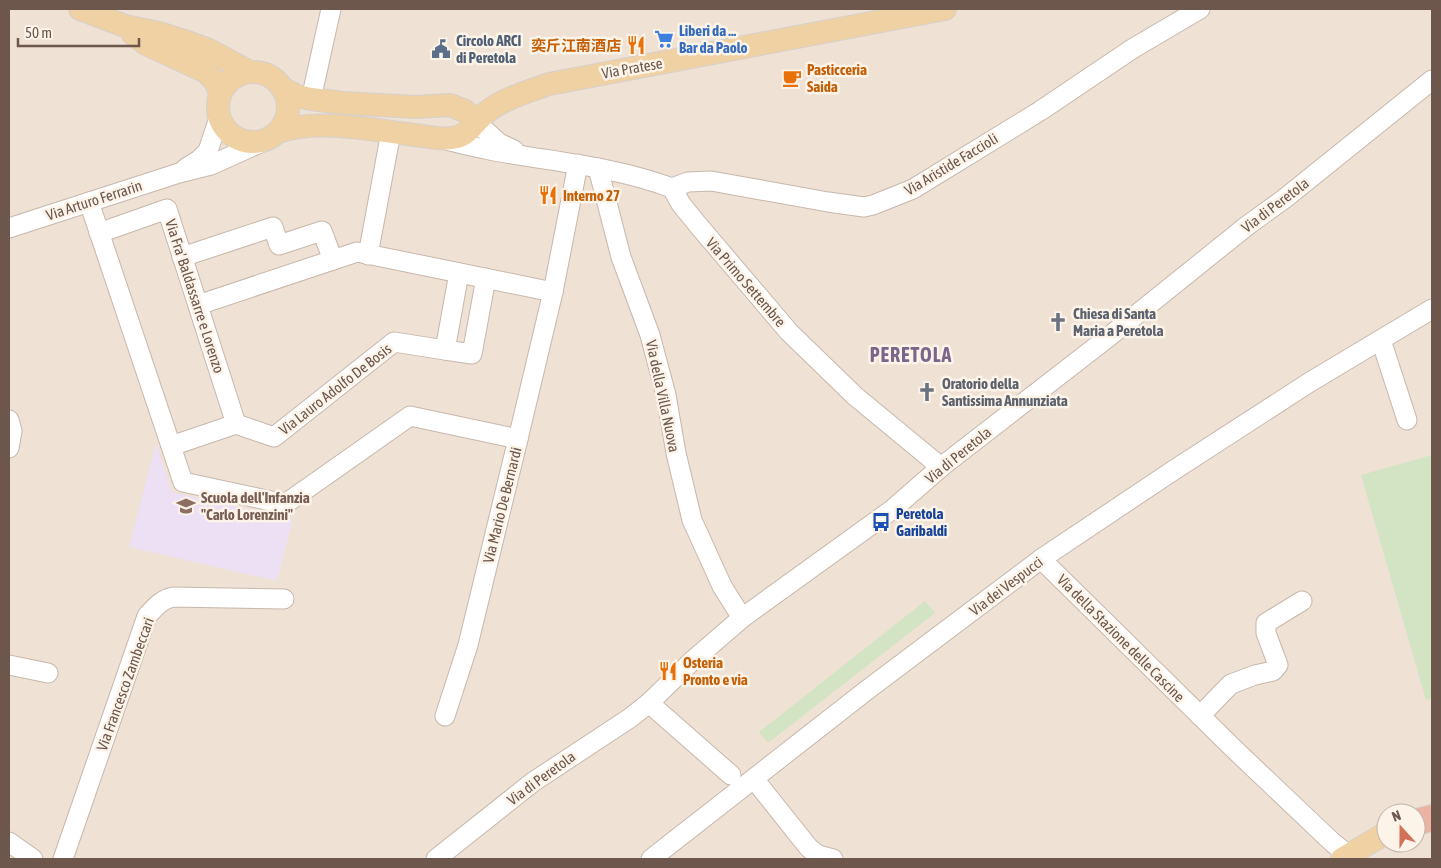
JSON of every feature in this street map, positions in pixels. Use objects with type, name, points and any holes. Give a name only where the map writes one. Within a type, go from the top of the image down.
[{"type":"main road","points":[[80,9],[125,26],[166,35],[190,43],[250,72],[267,75],[274,79],[282,88],[287,100],[284,125],[269,137],[246,142],[237,139],[225,129],[219,118],[218,104],[220,92],[224,86],[232,79],[250,72]]},
{"type":"main road","name":"Via Pratese","points":[[269,137],[291,127],[305,125],[324,125],[443,139],[462,136],[488,111],[509,99],[549,84],[945,9]]},
{"type":"main road","points":[[125,26],[146,44],[206,72],[215,80],[220,92]]},
{"type":"main road","points":[[282,88],[297,96],[311,99],[385,106],[450,105],[465,111],[476,122]]},
{"type":"main road","points":[[1348,858],[1376,840]]},
{"type":"street","points":[[311,99],[331,9]]},
{"type":"street","name":"Via Aristide Faccioli","points":[[672,188],[688,182],[711,180],[828,202],[864,207],[873,205],[913,189],[1040,111],[1132,49],[1200,9]]},
{"type":"street","name":"Via di Peretola","points":[[436,859],[533,782],[630,718],[742,618],[893,509],[941,467],[1106,339],[1248,225],[1284,199],[1432,80]]},
{"type":"street","name":"Via Arturo Ferrarin","points":[[178,173],[204,156],[208,151],[219,118]]},
{"type":"street","points":[[476,122],[499,143],[526,156]]},
{"type":"street","points":[[368,255],[391,132]]},
{"type":"street","name":"Via Arturo Ferrarin","points":[[9,228],[178,173],[211,165],[269,137]]},
{"type":"street","points":[[443,139],[497,152],[598,168],[644,178],[672,188]]},
{"type":"street","name":"Via Mario De Bernardi","points":[[445,716],[468,645],[518,438],[552,292],[578,164]]},
{"type":"street","name":"Via della Villa Nuova","points":[[598,168],[621,257],[650,335],[666,395],[676,453],[692,520],[722,586],[742,618]]},
{"type":"street","name":"Via Primo Settembre","points":[[672,188],[681,204],[698,225],[789,332],[855,396],[941,467]]},
{"type":"street","points":[[89,202],[183,482],[285,504],[410,416],[518,438]]},
{"type":"street","name":"Via Fra' Baldassarre e Lorenzo","points":[[99,233],[167,209],[236,424]]},
{"type":"street","points":[[182,257],[273,227],[279,245],[322,231],[332,260]]},
{"type":"street","points":[[198,305],[357,252],[552,292]]},
{"type":"street","points":[[459,273],[445,350],[472,354],[486,278]]},
{"type":"street","name":"Via dei Vespucci","points":[[651,859],[867,690],[1041,559],[1295,392],[1432,309]]},
{"type":"street","points":[[1381,340],[1407,420]]},
{"type":"street","name":"Via Lauro Adolfo De Bosis","points":[[236,424],[274,437],[394,342],[445,350]]},
{"type":"street","points":[[9,420],[12,431],[9,448]]},
{"type":"street","points":[[171,446],[236,424]]},
{"type":"street","name":"Via della Stazione delle Cascine","points":[[1041,559],[1200,716],[1348,858]]},
{"type":"street","name":"Via Francesco Zambeccari","points":[[63,859],[147,616],[167,598],[173,597],[284,599]]},
{"type":"street","points":[[1200,716],[1232,684],[1272,671],[1278,665],[1266,633],[1266,623],[1302,600]]},
{"type":"street","points":[[9,665],[48,673]]},
{"type":"street","points":[[649,703],[731,775]]},
{"type":"street","points":[[754,780],[809,848],[818,855],[833,859]]},
{"type":"street","points":[[9,842],[33,859]]},
{"type":"shaded area","points":[[9,9],[1432,9],[1432,859],[9,859]]},
{"type":"shaded area","name":"Scuola dell'Infanzia \"Carlo Lorenzini\"","points":[[156,443],[172,492],[293,519],[277,581],[129,547]]},
{"type":"green space","points":[[1432,455],[1432,698],[1426,700],[1361,475]]},
{"type":"green space","points":[[925,601],[935,613],[768,743],[759,732]]},
{"type":"place","name":"Liberi da ... Bar da Paolo","points":[[664,39]]},
{"type":"place","name":"奕斤江南酒店","points":[[636,45]]},
{"type":"place","name":"Circolo ARCI di Peretola","points":[[441,49]]},
{"type":"place","name":"Pasticceria Saida","points":[[792,78]]},
{"type":"place","name":"Interno 27","points":[[548,195]]},
{"type":"place","name":"Chiesa di Santa Maria a Peretola","points":[[1058,322]]},
{"type":"place","name":"Oratorio della Santissima Annunziata","points":[[927,392]]},
{"type":"place","name":"Scuola dell'Infanzia \"Carlo Lorenzini\"","points":[[186,506]]},
{"type":"place","name":"Peretola Garibaldi","points":[[881,522]]},
{"type":"place","name":"Osteria Pronto e via","points":[[668,671]]},
{"type":"district","name":"PERETOLA","points":[[911,354]]}]
